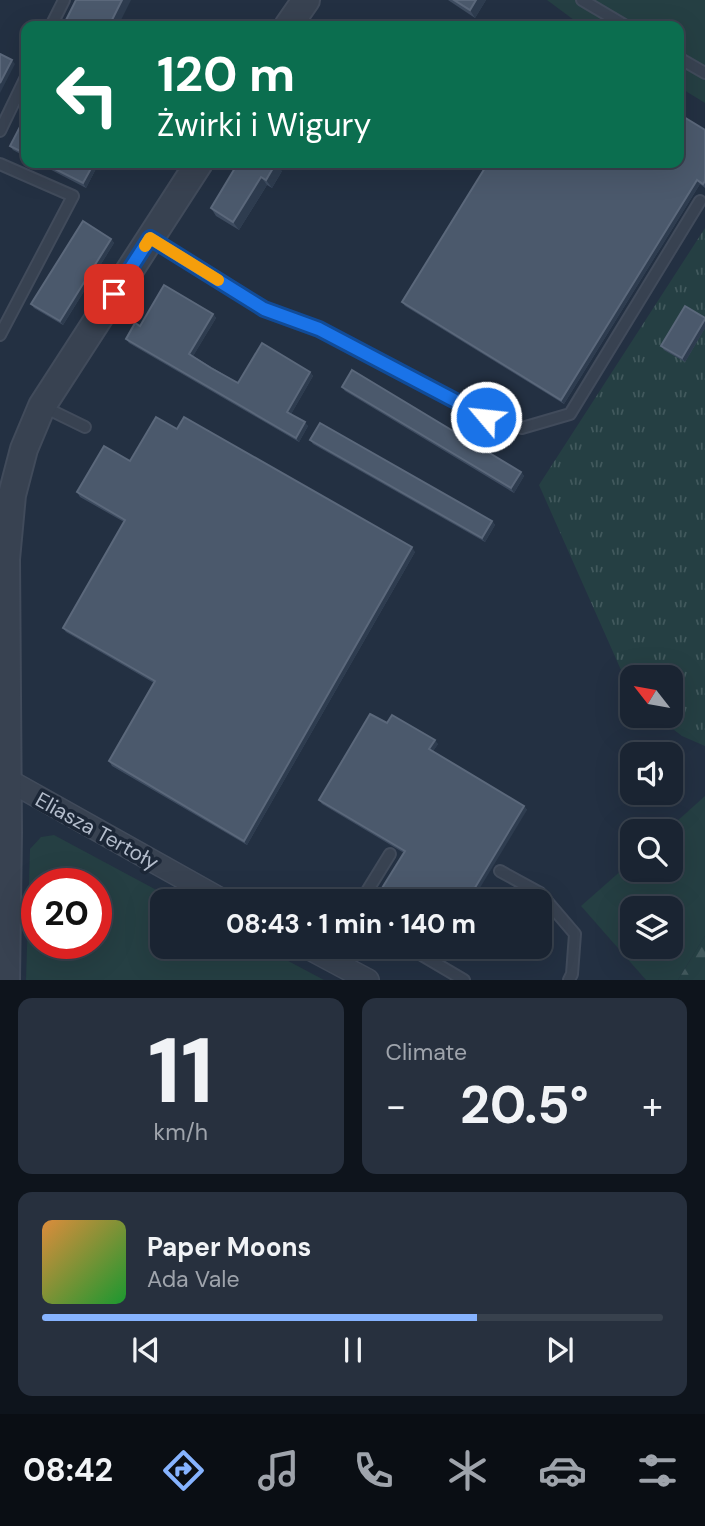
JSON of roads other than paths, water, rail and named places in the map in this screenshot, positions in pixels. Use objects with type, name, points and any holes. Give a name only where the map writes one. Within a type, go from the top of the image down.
[{"type":"street","points":[[291,21],[306,0]]},
{"type":"street","points":[[6,980],[6,559],[12,495],[24,449],[42,406],[196,168]]},
{"type":"street","name":"Eliasza Tertoły","points":[[8,780],[202,889]]},
{"type":"street","points":[[335,959],[368,980]]},
{"type":"lane","points":[[54,21],[64,0]]},
{"type":"lane","points":[[582,0],[618,21]]},
{"type":"lane","points":[[684,61],[705,73]]},
{"type":"lane","points":[[0,131],[21,87]]},
{"type":"lane","points":[[0,164],[73,196],[0,335]]},
{"type":"lane","points":[[150,238],[264,309],[319,329],[486,417],[522,428],[570,414],[700,201]]},
{"type":"lane","points":[[42,406],[85,427]]},
{"type":"lane","points":[[368,889],[390,853]]},
{"type":"lane","points":[[500,871],[540,893],[575,934],[572,974],[569,980]]},
{"type":"lane","points":[[428,959],[464,980]]}]
